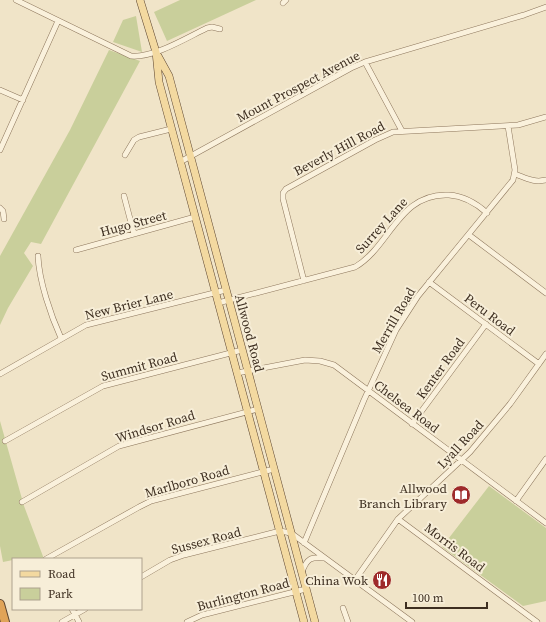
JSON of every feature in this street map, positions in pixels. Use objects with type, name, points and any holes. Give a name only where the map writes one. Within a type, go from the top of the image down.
[{"type":"highway","points":[[0,604],[5,622]]},
{"type":"main road","name":"Allwood Road","points":[[140,0],[156,52],[169,76],[315,622]]},
{"type":"main road","name":"Allwood Road","points":[[156,52],[159,82],[171,129],[304,622]]},
{"type":"street","points":[[16,0],[131,56],[144,56],[156,52],[207,28],[212,27],[220,29]]},
{"type":"street","name":"Mount Prospect Avenue","points":[[180,162],[351,68],[365,62],[524,16],[546,7]]},
{"type":"street","points":[[0,150],[58,21]]},
{"type":"street","points":[[365,62],[402,131]]},
{"type":"street","points":[[0,90],[23,100]]},
{"type":"street","name":"Beverly Hill Road","points":[[304,281],[283,199],[283,193],[286,189],[388,133],[518,125],[546,117]]},
{"type":"street","points":[[508,126],[515,174],[537,182],[546,180]]},
{"type":"street","points":[[125,155],[134,140],[139,137],[171,129]]},
{"type":"street","name":"Merrill Road","points":[[304,543],[368,391],[396,330],[418,296],[510,185],[515,174]]},
{"type":"street","points":[[124,196],[134,234]]},
{"type":"street","name":"Surrey Lane","points":[[218,303],[348,270],[360,264],[372,253],[402,216],[421,200],[436,196],[458,196],[478,205],[488,212]]},
{"type":"street","points":[[0,208],[3,212],[4,219]]},
{"type":"street","name":"Hugo Street","points":[[76,250],[195,217]]},
{"type":"street","points":[[469,235],[546,293]]},
{"type":"street","points":[[38,256],[38,266],[54,324],[62,338]]},
{"type":"street","name":"Peru Road","points":[[429,282],[539,364]]},
{"type":"street","name":"New Brier Lane","points":[[0,374],[86,325],[216,294],[226,290]]},
{"type":"street","name":"Kenter Road","points":[[412,424],[486,324]]},
{"type":"street","name":"Summit Road","points":[[6,441],[103,386],[242,350]]},
{"type":"street","name":"Lyall Road","points":[[355,580],[398,518],[470,452],[510,404],[546,354]]},
{"type":"street","name":"Chelsea Road","points":[[237,373],[305,360],[320,361],[334,365],[546,523]]},
{"type":"street","name":"Windsor Road","points":[[22,502],[119,446],[258,409]]},
{"type":"street","points":[[516,501],[546,459]]},
{"type":"street","name":"Marlboro Road","points":[[48,558],[151,501],[274,469]]},
{"type":"street","name":"Morris Road","points":[[398,518],[537,622]]},
{"type":"street","name":"Sussex Road","points":[[142,576],[176,558],[280,532],[291,533]]},
{"type":"street","points":[[291,533],[412,622]]},
{"type":"street","points":[[302,573],[305,564],[309,559],[324,558]]},
{"type":"street","name":"Burlington Road","points":[[187,622],[202,615],[306,589]]},
{"type":"street","points":[[343,608],[348,622]]},
{"type":"street","points":[[72,610],[79,622]]},
{"type":"street","points":[[62,622],[83,610]]},
{"type":"green space","points":[[180,0],[256,0],[167,41],[154,12]]},
{"type":"green space","points":[[136,16],[142,52],[113,42],[123,20]]},
{"type":"green space","points":[[109,50],[140,61],[41,244],[31,242],[24,253],[33,266],[8,308],[0,325],[0,256],[70,130]]},
{"type":"green space","points":[[0,421],[24,506],[44,558],[12,558],[12,560],[3,562],[0,546]]},
{"type":"green space","points":[[489,486],[546,528],[546,601],[523,606],[442,547]]},
{"type":"place","name":"Allwood Branch Library","points":[[461,495]]},
{"type":"place","name":"China Wok","points":[[382,580]]}]
